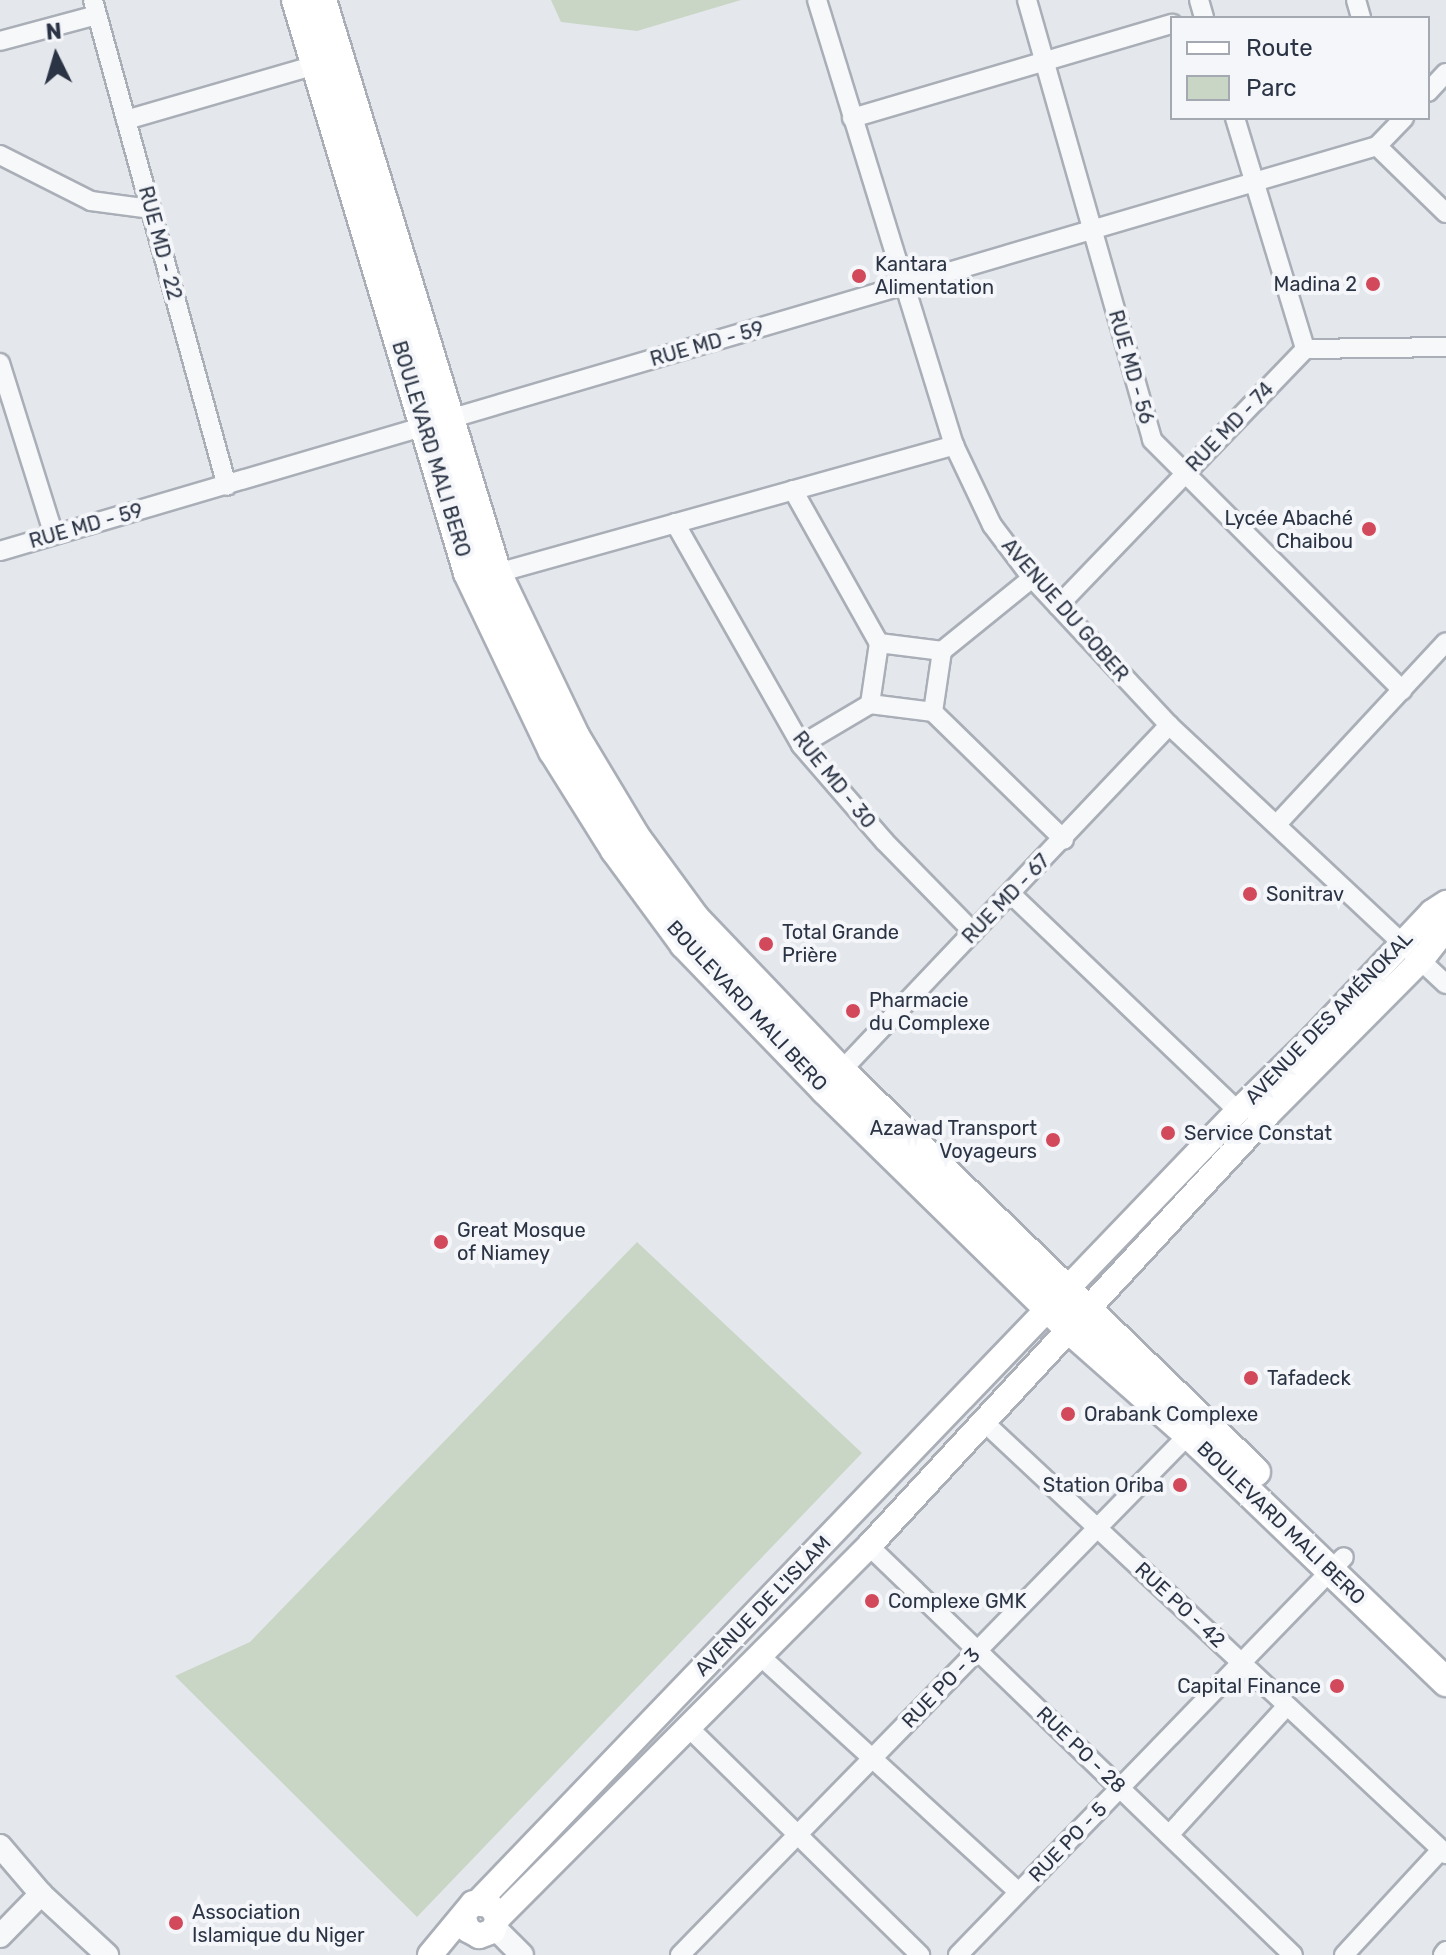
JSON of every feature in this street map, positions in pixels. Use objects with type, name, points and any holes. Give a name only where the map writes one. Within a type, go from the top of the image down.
[{"type":"main road","name":"BOULEVARD MALI BERO","points":[[296,0],[315,65],[356,158]]},
{"type":"main road","name":"BOULEVARD MALI BERO","points":[[322,0],[356,158],[437,424],[497,573],[575,736],[635,836],[695,918],[788,1033],[841,1071],[1057,1299]]},
{"type":"main road","name":"BOULEVARD MALI BERO","points":[[437,424],[468,573],[553,751],[615,850],[684,944],[788,1033],[1057,1299],[1196,1427],[1337,1564],[1446,1682]]},
{"type":"main road","name":"AVENUE DES AMÉNOKAL","points":[[1079,1319],[1313,1038],[1432,912],[1446,903]]},
{"type":"main road","name":"AVENUE DES AMÉNOKAL","points":[[1253,1107],[1422,959],[1446,928]]},
{"type":"main road","name":"AVENUE DES AMÉNOKAL","points":[[1057,1299],[1207,1162]]},
{"type":"main road","name":"AVENUE DE L'ISLAM","points":[[430,1955],[1057,1299]]},
{"type":"main road","name":"AVENUE DE L'ISLAM","points":[[465,1955],[758,1654],[869,1546],[1079,1319]]},
{"type":"main road","name":"BOULEVARD MALI BERO","points":[[1337,1564],[1446,1656]]},
{"type":"main road","points":[[471,1910],[468,1930],[492,1928]]},
{"type":"street","name":"AVENUE DU GOBER","points":[[817,0],[954,445],[992,525],[1032,578],[1169,725],[1404,941],[1446,984]]},
{"type":"street","name":"RUE MD - 56","points":[[1027,0],[1152,440],[1402,690]]},
{"type":"street","points":[[0,41],[95,8]]},
{"type":"street","name":"RUE MD - 22","points":[[95,8],[227,486]]},
{"type":"street","points":[[852,118],[1170,25]]},
{"type":"street","points":[[126,120],[315,65]]},
{"type":"street","points":[[1430,90],[1446,73]]},
{"type":"street","points":[[1236,120],[1305,349],[1446,347]]},
{"type":"street","name":"RUE MD - 59","points":[[0,551],[1377,146],[1402,120]]},
{"type":"street","points":[[1377,146],[1446,213]]},
{"type":"street","points":[[0,155],[91,201],[151,209]]},
{"type":"street","name":"RUE MD - 74","points":[[1058,606],[1305,349]]},
{"type":"street","points":[[0,363],[54,535]]},
{"type":"street","points":[[497,573],[954,445]]},
{"type":"street","points":[[793,490],[879,643],[870,704]]},
{"type":"street","name":"RUE MD - 30","points":[[675,523],[801,745],[885,842],[973,932]]},
{"type":"street","points":[[933,712],[942,651],[1032,578]]},
{"type":"street","points":[[1277,824],[1446,642]]},
{"type":"street","points":[[879,643],[942,651]]},
{"type":"street","points":[[801,745],[870,704],[933,712],[1064,840]]},
{"type":"street","name":"RUE MD - 67","points":[[841,1071],[1064,840],[1169,725]]},
{"type":"street","points":[[1011,894],[1253,1107]]},
{"type":"street","name":"RUE PO - 42","points":[[984,1422],[1444,1852]]},
{"type":"street","name":"RUE PO - 3","points":[[680,1955],[1196,1427]]},
{"type":"street","name":"RUE PO - 28","points":[[869,1546],[1293,1955]]},
{"type":"street","name":"RUE PO - 5","points":[[958,1955],[1337,1564]]},
{"type":"street","points":[[758,1654],[1019,1892]]},
{"type":"street","points":[[1169,1835],[1286,1707]]},
{"type":"street","points":[[687,1726],[920,1955]]},
{"type":"street","points":[[0,1846],[41,1894],[107,1955]]},
{"type":"street","points":[[1344,1955],[1444,1852]]},
{"type":"street","points":[[0,1866],[41,1894]]},
{"type":"street","points":[[0,1936],[41,1894]]},
{"type":"street","points":[[492,1928],[522,1955]]},
{"type":"green space","points":[[551,0],[741,0],[637,31],[561,22]]},
{"type":"green space","points":[[637,1242],[862,1453],[417,1917],[175,1676],[250,1642]]},
{"type":"place","name":"Kantara Alimentation","points":[[859,276]]},
{"type":"place","name":"Madina 2","points":[[1373,284]]},
{"type":"place","name":"Lycée Abaché Chaibou","points":[[1369,529]]},
{"type":"place","name":"Sonitrav","points":[[1250,894]]},
{"type":"place","name":"Total Grande Prière","points":[[766,944]]},
{"type":"place","name":"Pharmacie du Complexe","points":[[853,1011]]},
{"type":"place","name":"Service Constat","points":[[1168,1133]]},
{"type":"place","name":"Azawad Transport Voyageurs","points":[[1053,1140]]},
{"type":"place","name":"Great Mosque of Niamey","points":[[441,1242]]},
{"type":"place","name":"Tafadeck","points":[[1251,1378]]},
{"type":"place","name":"Orabank Complexe","points":[[1068,1414]]},
{"type":"place","name":"Station Oriba","points":[[1180,1485]]},
{"type":"place","name":"Complexe GMK","points":[[872,1601]]},
{"type":"place","name":"Capital Finance","points":[[1337,1686]]},
{"type":"place","name":"Association Islamique du Niger","points":[[176,1923]]}]
